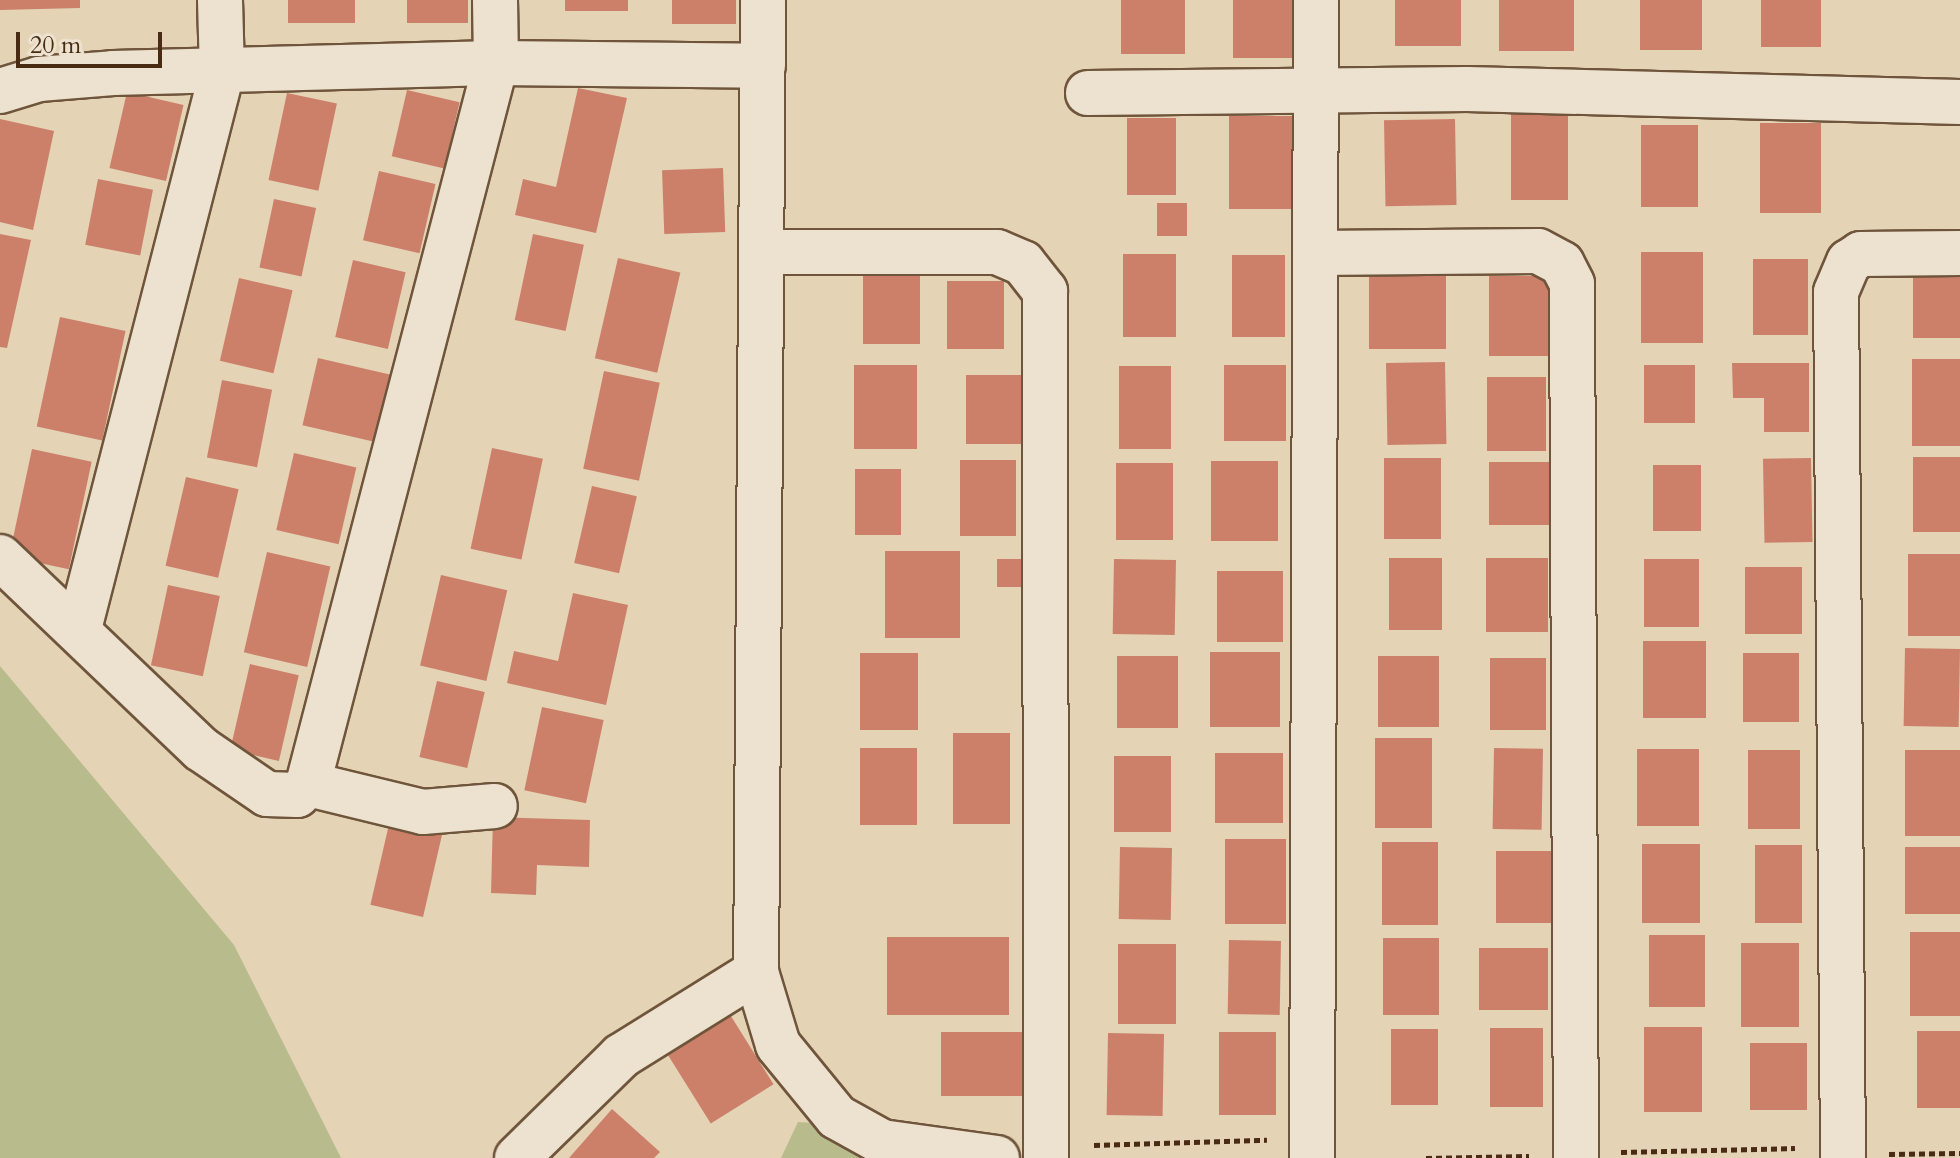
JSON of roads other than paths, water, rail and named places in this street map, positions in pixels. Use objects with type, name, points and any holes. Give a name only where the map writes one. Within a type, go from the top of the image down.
[{"type":"street","points":[[79,629],[222,72],[220,0]]},
{"type":"street","points":[[0,557],[79,629],[201,749],[267,794],[297,795],[308,784],[496,63],[495,0]]},
{"type":"street","points":[[763,0],[765,252],[756,972],[778,1045],[837,1117],[895,1145],[997,1158]]},
{"type":"street","points":[[1295,1147],[1315,253],[1316,0]]},
{"type":"street","points":[[0,91],[39,79],[496,63],[763,66]]},
{"type":"street","points":[[1088,93],[1316,91],[1960,102]]},
{"type":"street","points":[[1315,253],[1538,251],[1562,264],[1572,284],[1575,1152]]},
{"type":"street","points":[[765,252],[997,252],[1023,263],[1045,291],[1063,1149]]},
{"type":"street","points":[[1843,1149],[1836,292],[1849,262],[1861,254],[1960,253]]},
{"type":"street","points":[[308,784],[423,812],[495,806]]},
{"type":"street","points":[[517,1158],[621,1056],[756,972]]}]
